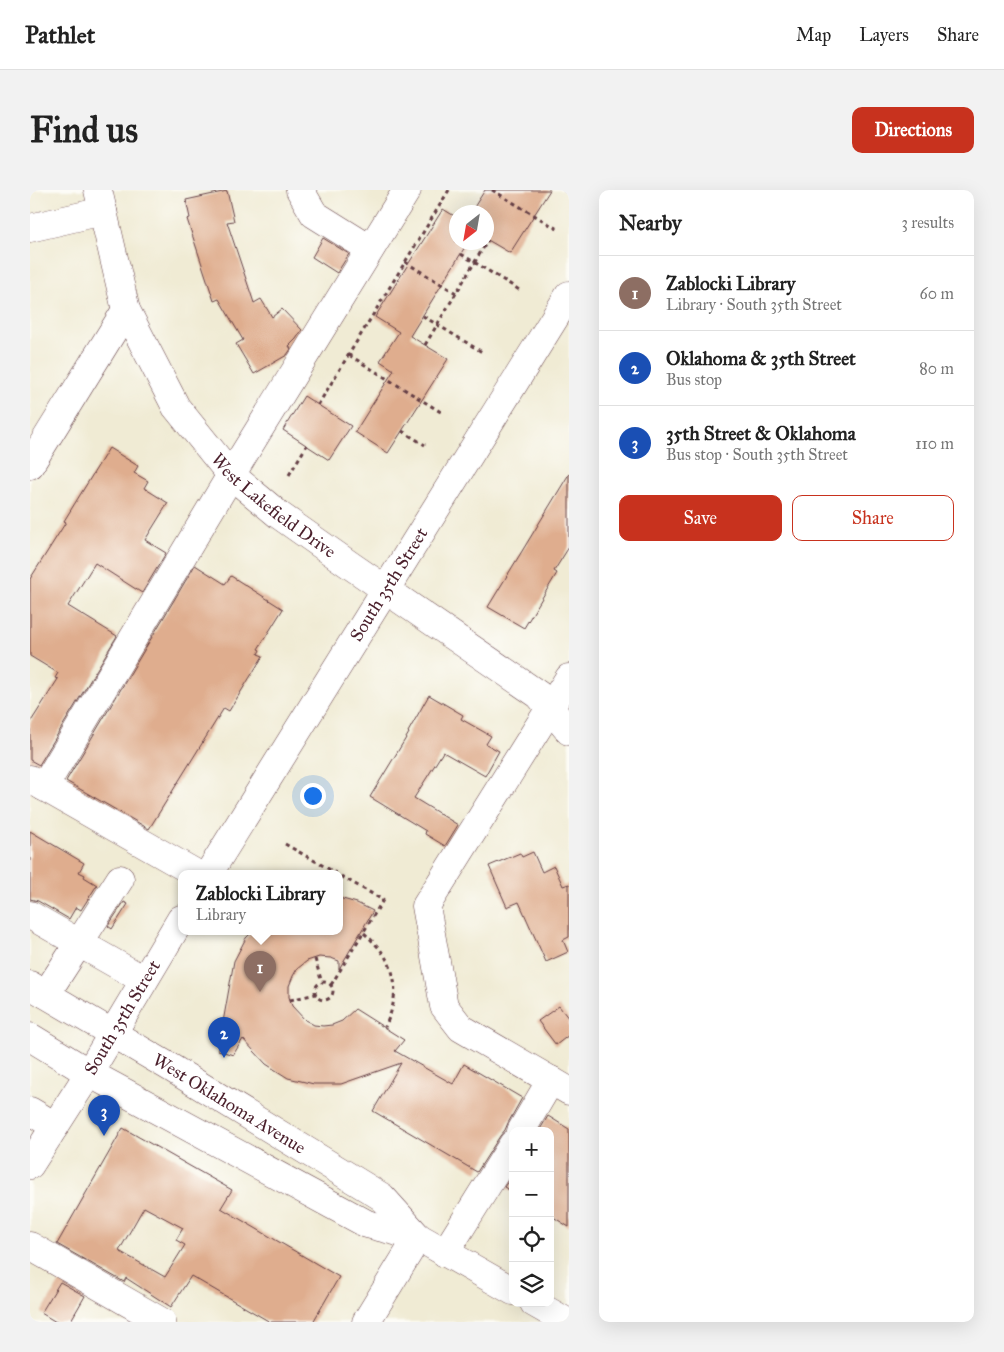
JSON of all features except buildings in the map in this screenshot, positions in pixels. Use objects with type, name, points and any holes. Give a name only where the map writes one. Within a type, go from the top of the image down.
[{"type":"main road","points":[[300,190],[314,214],[370,249]]},
{"type":"main road","points":[[190,870],[37,783],[231,475],[407,190]]},
{"type":"main road","points":[[30,228],[101,200]]},
{"type":"main road","name":"West Lakefield Drive","points":[[101,200],[126,310],[176,407],[231,475],[279,515],[386,591],[539,695],[569,731]]},
{"type":"main road","name":"South 35th Street","points":[[211,870],[569,295]]},
{"type":"main road","points":[[30,465],[126,310]]},
{"type":"main road","points":[[524,1127],[560,1086],[462,1028],[444,1006],[426,906],[569,678]]},
{"type":"main road","points":[[38,990],[79,943],[120,879]]},
{"type":"main road","points":[[30,915],[144,980]]},
{"type":"main road","name":"South 35th Street","points":[[30,1165],[89,1073],[178,924]]},
{"type":"main road","name":"West Oklahoma Avenue","points":[[38,990],[113,1033],[382,1197],[418,1237]]},
{"type":"main road","name":"West Oklahoma Avenue","points":[[30,1037],[89,1073],[367,1224],[418,1237],[509,1289]]},
{"type":"main road","points":[[30,1111],[55,1126]]},
{"type":"main road","points":[[445,1253],[509,1150]]},
{"type":"main road","points":[[366,1322],[418,1237]]},
{"type":"main road","points":[[30,1246],[161,1322]]},
{"type":"main road","points":[[541,1307],[567,1322],[569,1318]]},
{"type":"path","points":[[318,405],[449,190]]},
{"type":"path","points":[[494,190],[558,230]]},
{"type":"path","points":[[564,190],[569,193]]},
{"type":"path","points":[[425,345],[482,250]]},
{"type":"path","points":[[461,254],[521,291]]},
{"type":"path","points":[[405,262],[456,294]]},
{"type":"path","points":[[423,316],[482,352]]},
{"type":"path","points":[[348,355],[444,414]]},
{"type":"path","points":[[402,431],[425,445]]},
{"type":"path","points":[[289,475],[307,446]]},
{"type":"path","points":[[285,844],[330,870]]},
{"type":"path","points":[[316,994],[322,1000],[330,998],[333,993],[331,984],[383,900],[343,877]]},
{"type":"path","points":[[364,933],[382,951],[394,972],[394,1000],[391,1014],[385,1027]]},
{"type":"path","points":[[315,959],[322,983]]},
{"type":"path","points":[[322,983],[331,984]]},
{"type":"path","points":[[316,994],[316,989],[322,983]]},
{"type":"path","points":[[290,1000],[316,994]]},
{"type":"place","name":"Zablocki Library","points":[[260,992]]},
{"type":"place","name":"Oklahoma & 35th Street","points":[[224,1058]]},
{"type":"place","name":"35th Street & Oklahoma","points":[[104,1136]]}]
